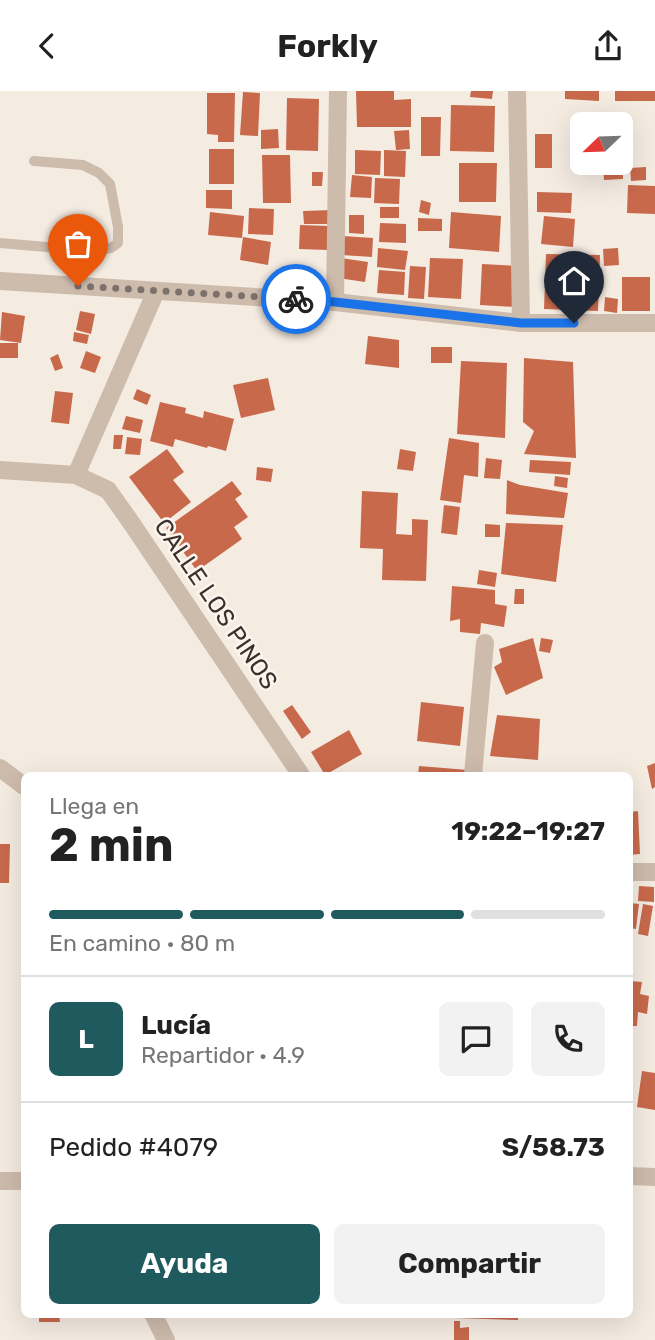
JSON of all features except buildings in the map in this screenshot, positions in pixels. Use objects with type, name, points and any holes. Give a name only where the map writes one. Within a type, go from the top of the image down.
[{"type":"street","points":[[335,302],[338,91]]},
{"type":"street","points":[[517,91],[521,323]]},
{"type":"street","points":[[0,281],[335,302],[521,323],[655,323]]},
{"type":"street","points":[[0,470],[76,475],[156,291]]},
{"type":"street","name":"CALLE LOS PINOS","points":[[76,475],[108,490],[299,772]]},
{"type":"street","points":[[474,772],[485,643]]},
{"type":"street","points":[[0,768],[21,784]]},
{"type":"street","points":[[633,872],[655,871]]},
{"type":"street","points":[[633,1176],[655,1177]]},
{"type":"street","points":[[0,1181],[21,1181]]},
{"type":"street","points":[[155,1318],[166,1340]]},
{"type":"lane","points":[[0,243],[93,251],[111,248],[118,243],[118,227],[110,184],[99,173],[83,165],[34,161]]},
{"type":"way so far","points":[[78,286],[296,299]]},
{"type":"route","points":[[296,299],[521,323],[574,323]]}]
